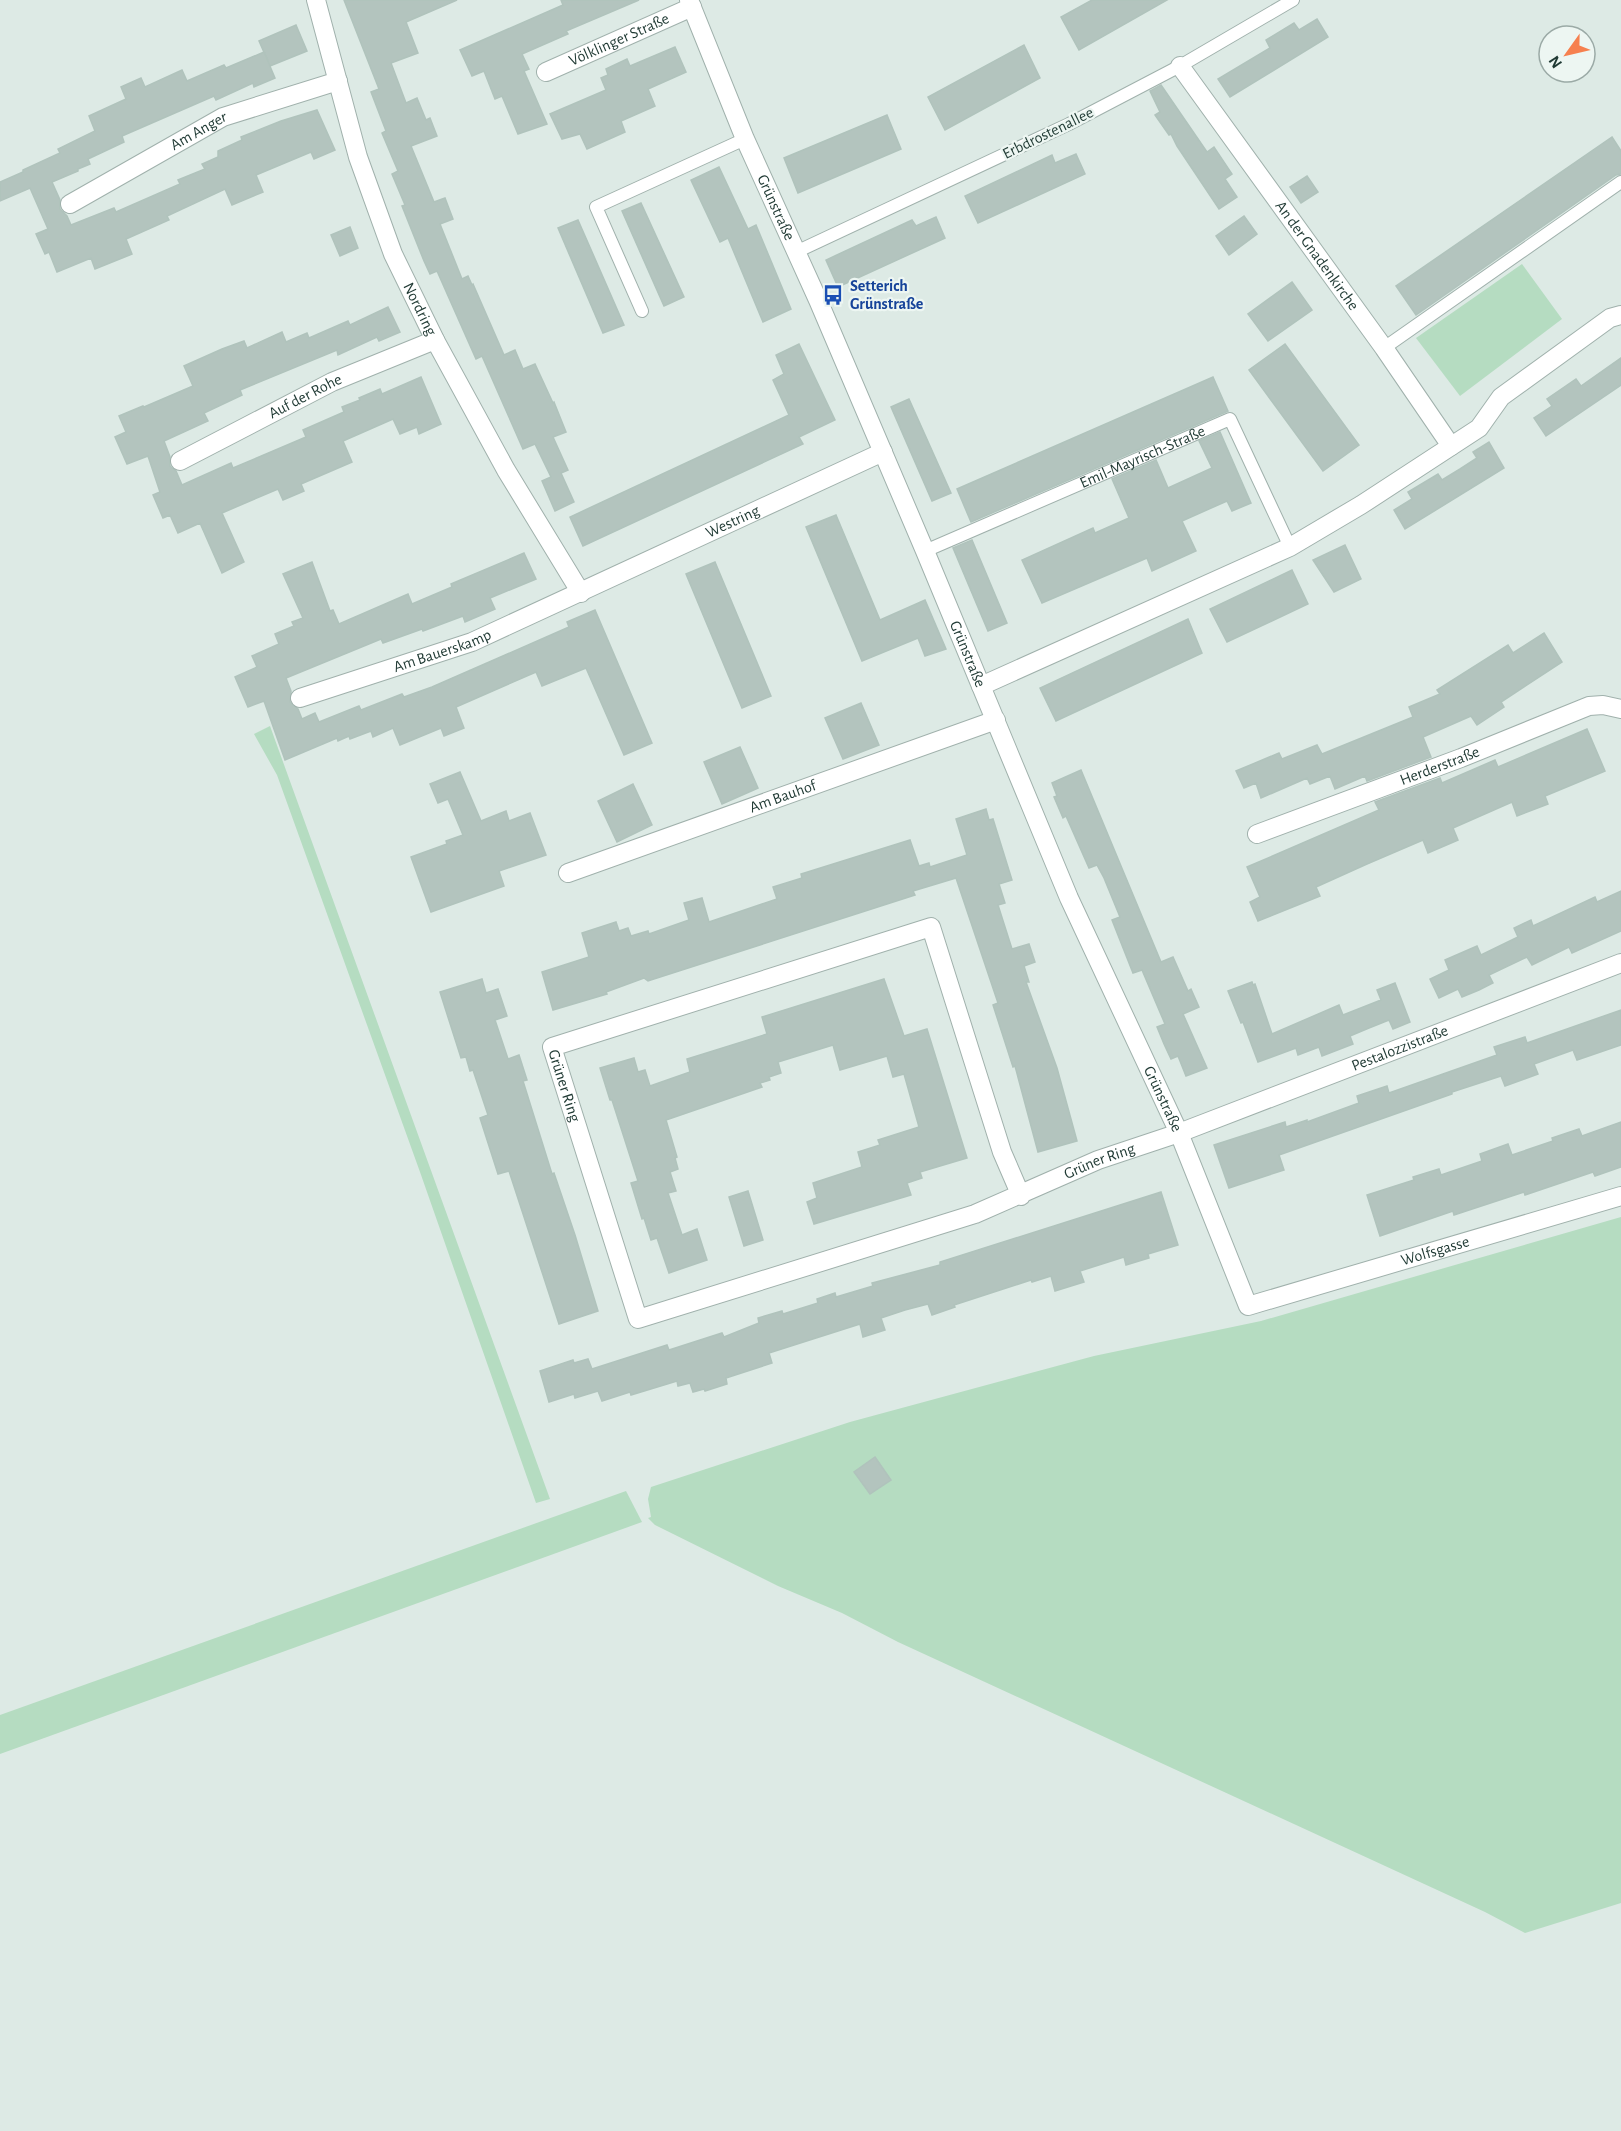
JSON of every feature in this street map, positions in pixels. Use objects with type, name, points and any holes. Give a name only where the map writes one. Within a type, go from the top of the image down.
[{"type":"street","name":"Nordring","points":[[316,0],[358,157],[393,254],[435,340],[507,470],[581,592]]},
{"type":"street","name":"Völklinger Straße","points":[[546,72],[690,4]]},
{"type":"street","name":"Grünstraße","points":[[690,4],[745,139],[926,551],[1069,898],[1179,1133],[1248,1306]]},
{"type":"street","name":"An der Gnadenkirche","points":[[1180,66],[1384,348],[1451,446]]},
{"type":"street","name":"Am Anger","points":[[70,204],[223,117],[338,81]]},
{"type":"street","points":[[981,686],[1290,547],[1361,505],[1479,428],[1501,397],[1610,318],[1621,315]]},
{"type":"street","name":"Auf der Rohe","points":[[180,461],[332,382],[435,340]]},
{"type":"street","name":"Westring","points":[[581,592],[883,452]]},
{"type":"street","name":"Am Bauerskamp","points":[[300,698],[472,642],[581,592]]},
{"type":"street","name":"Herderstraße","points":[[1257,834],[1461,758],[1589,706],[1603,705],[1621,709]]},
{"type":"street","name":"Am Bauhof","points":[[568,873],[996,720]]},
{"type":"street","name":"Grüner Ring","points":[[1021,1196],[1002,1152],[931,927],[552,1047],[638,1319],[975,1214],[1021,1196],[1098,1160],[1179,1133]]},
{"type":"street","name":"Pestalozzistraße","points":[[1179,1133],[1621,963]]},
{"type":"street","name":"Wolfsgasse","points":[[1248,1306],[1621,1196]]},
{"type":"lane","name":"Erbdrostenallee","points":[[796,252],[1069,124],[1180,66],[1293,0]]},
{"type":"lane","points":[[642,311],[596,207],[745,139]]},
{"type":"lane","points":[[1384,348],[1621,182]]},
{"type":"lane","name":"Emil-Mayrisch-Straße","points":[[926,551],[1230,419],[1290,547]]},
{"type":"green space","points":[[1522,264],[1562,319],[1460,396],[1416,338]]},
{"type":"green space","points":[[270,726],[550,1499],[536,1503],[277,775],[254,734]]},
{"type":"green space","points":[[1621,1217],[1621,1903],[1525,1933],[1485,1912],[898,1642],[842,1613],[778,1586],[655,1525],[648,1518],[651,1517],[648,1499],[651,1487],[850,1422],[1094,1356],[1261,1321]]},
{"type":"green space","points":[[626,1491],[642,1522],[0,1754],[0,1715]]},
{"type":"building","points":[[344,0],[457,0],[406,22],[418,53],[391,63],[406,103],[417,98],[426,120],[430,118],[437,136],[411,146],[434,202],[445,198],[453,219],[440,224],[462,279],[468,276],[473,284],[504,355],[515,350],[523,369],[535,364],[566,432],[553,437],[568,470],[561,473],[574,502],[555,511],[542,481],[551,477],[535,444],[523,449],[482,356],[476,359],[437,271],[430,274],[424,261],[392,174],[398,171],[382,133],[386,131],[371,92],[379,89]]},
{"type":"building","points":[[561,0],[639,0],[566,31],[568,34],[522,54],[529,69],[524,71],[547,124],[518,134],[502,96],[495,99],[484,71],[472,76],[460,50],[563,5]]},
{"type":"building","points":[[1092,0],[1167,0],[1079,50],[1061,17]]},
{"type":"building","points":[[1317,19],[1328,37],[1230,97],[1218,79],[1270,48],[1266,40],[1294,23],[1299,30]]},
{"type":"building","points":[[296,25],[307,51],[270,66],[259,41]]},
{"type":"building","points":[[1024,45],[1040,78],[945,130],[928,97]]},
{"type":"building","points":[[675,47],[686,72],[648,89],[655,106],[621,121],[625,132],[587,149],[580,134],[562,139],[550,114],[606,90],[601,78],[608,75],[606,69],[627,59],[630,66]]},
{"type":"building","points":[[264,52],[275,78],[254,87],[253,83],[216,100],[214,96],[122,136],[124,142],[88,159],[90,164],[78,171],[52,182],[60,200],[60,209],[67,216],[71,225],[114,208],[116,212],[180,184],[178,180],[205,169],[202,164],[218,157],[218,151],[242,140],[241,137],[317,110],[335,150],[314,159],[311,152],[256,175],[263,192],[232,205],[225,189],[167,216],[169,220],[126,239],[132,254],[95,269],[91,258],[57,272],[49,252],[45,254],[36,234],[48,229],[30,188],[0,201],[0,182],[60,153],[58,149],[95,131],[89,116],[126,99],[121,87],[141,78],[145,87],[182,70],[187,81],[224,65],[226,68]]},
{"type":"building","points":[[1161,85],[1207,152],[1214,147],[1232,174],[1225,179],[1237,197],[1219,209],[1171,134],[1169,135],[1155,115],[1160,112],[1150,91]]},
{"type":"building","points":[[887,115],[901,149],[798,193],[784,158]]},
{"type":"building","points":[[1612,137],[1621,151],[1621,174],[1616,175],[1416,315],[1396,286]]},
{"type":"building","points":[[1076,154],[1085,174],[978,223],[965,196],[1052,155],[1055,163]]},
{"type":"building","points":[[719,167],[748,229],[756,225],[791,309],[763,322],[728,238],[720,242],[691,180]]},
{"type":"building","points":[[1307,176],[1318,192],[1301,203],[1290,187]]},
{"type":"building","points":[[641,203],[684,297],[664,306],[622,211]]},
{"type":"building","points":[[1244,216],[1257,234],[1229,255],[1216,236]]},
{"type":"building","points":[[936,217],[945,238],[838,287],[826,260],[912,220],[916,226]]},
{"type":"building","points":[[578,220],[624,325],[603,333],[558,228]]},
{"type":"building","points":[[350,227],[358,248],[340,256],[331,235]]},
{"type":"building","points":[[1292,282],[1312,310],[1268,341],[1248,314]]},
{"type":"building","points":[[388,307],[400,332],[379,341],[377,337],[338,355],[337,350],[240,390],[242,395],[204,413],[208,421],[164,441],[170,457],[170,466],[176,471],[182,485],[231,463],[233,468],[306,437],[303,430],[344,412],[342,407],[360,400],[359,398],[380,389],[382,394],[421,377],[441,424],[419,434],[417,427],[400,434],[393,419],[343,441],[352,462],[301,484],[304,491],[283,500],[278,489],[222,513],[244,562],[222,573],[200,523],[178,533],[170,515],[163,518],[153,495],[160,492],[148,456],[127,464],[115,437],[126,432],[119,416],[193,386],[184,366],[222,349],[244,341],[247,348],[282,332],[286,342],[307,333],[309,338],[348,321],[350,325]]},
{"type":"building","points":[[799,344],[835,420],[799,437],[803,444],[583,546],[570,517],[789,415],[773,380],[784,374],[776,355]]},
{"type":"building","points":[[1285,344],[1359,445],[1323,471],[1249,370]]},
{"type":"building","points":[[1621,358],[1621,385],[1546,436],[1534,418],[1552,406],[1547,399],[1576,379],[1581,386]]},
{"type":"building","points":[[1213,377],[1228,411],[971,522],[957,489]]},
{"type":"building","points":[[909,399],[951,493],[932,501],[891,407]]},
{"type":"building","points":[[1220,432],[1251,503],[1232,511],[1227,501],[1182,521],[1196,551],[1152,571],[1147,558],[1042,603],[1022,560],[1093,528],[1095,533],[1129,518],[1112,479],[1156,460],[1168,488],[1212,468],[1199,441]]},
{"type":"building","points":[[1489,442],[1504,468],[1405,529],[1394,510],[1412,499],[1408,492],[1438,474],[1442,480],[1460,469],[1477,458],[1473,452]]},
{"type":"building","points":[[836,515],[880,620],[925,600],[946,649],[925,656],[918,638],[862,661],[806,527]]},
{"type":"building","points":[[972,540],[1007,623],[988,631],[953,548]]},
{"type":"building","points":[[1345,545],[1361,579],[1334,592],[1313,560]]},
{"type":"building","points":[[524,553],[536,579],[490,598],[495,609],[465,622],[463,616],[383,643],[381,639],[286,678],[291,691],[290,702],[298,709],[302,719],[315,713],[319,722],[359,706],[361,710],[402,694],[404,697],[432,687],[569,627],[567,622],[595,610],[652,743],[624,755],[586,668],[542,686],[536,672],[456,707],[464,728],[444,736],[441,728],[400,745],[393,728],[373,737],[371,731],[350,739],[349,736],[338,741],[337,738],[285,760],[264,701],[248,707],[235,677],[257,667],[252,656],[279,644],[275,634],[294,626],[292,622],[303,618],[283,574],[312,562],[330,611],[333,610],[339,624],[408,594],[412,604],[452,587],[451,584]]},
{"type":"building","points":[[715,562],[771,696],[742,708],[686,574]]},
{"type":"building","points":[[1292,570],[1308,604],[1227,642],[1210,609]]},
{"type":"building","points":[[1188,619],[1202,653],[1056,721],[1040,688]]},
{"type":"building","points":[[1544,633],[1562,662],[1501,702],[1504,707],[1477,725],[1471,716],[1423,737],[1431,757],[1367,781],[1365,776],[1335,789],[1330,776],[1310,784],[1307,778],[1261,798],[1256,783],[1244,788],[1236,771],[1279,753],[1282,759],[1317,745],[1322,754],[1413,717],[1409,707],[1440,694],[1437,690],[1508,645],[1513,653]]},
{"type":"building","points":[[861,703],[879,745],[843,759],[825,718]]},
{"type":"building","points":[[1587,729],[1605,771],[1545,796],[1548,804],[1517,816],[1512,802],[1453,828],[1458,840],[1428,853],[1423,840],[1367,864],[1316,887],[1320,896],[1258,921],[1250,902],[1260,897],[1247,867],[1379,810],[1375,802],[1440,778],[1442,783],[1495,760],[1498,767]]},
{"type":"building","points":[[740,747],[758,788],[722,804],[704,762]]},
{"type":"building","points":[[1081,770],[1161,962],[1173,957],[1188,991],[1191,989],[1199,1007],[1183,1014],[1207,1068],[1186,1076],[1178,1056],[1171,1059],[1157,1027],[1165,1024],[1142,970],[1133,973],[1112,920],[1120,917],[1104,878],[1097,865],[1089,868],[1066,816],[1063,818],[1054,797],[1057,796],[1052,783]]},
{"type":"building","points":[[460,772],[481,821],[506,811],[509,821],[530,813],[546,855],[499,871],[504,886],[431,912],[411,857],[447,844],[446,841],[463,835],[448,799],[438,803],[430,784]]},
{"type":"building","points":[[633,784],[652,825],[617,842],[598,801]]},
{"type":"building","points":[[986,809],[989,820],[993,819],[1012,880],[999,884],[1005,903],[998,905],[1012,949],[1029,944],[1035,962],[1024,966],[1029,982],[1026,982],[1057,1068],[1077,1141],[1038,1152],[1015,1066],[1013,1067],[993,1005],[998,1003],[956,878],[913,891],[915,895],[648,981],[644,978],[606,992],[607,994],[553,1010],[542,972],[589,957],[582,933],[616,922],[619,931],[628,928],[631,936],[648,931],[649,934],[689,920],[684,903],[702,898],[709,922],[777,899],[773,887],[802,878],[801,874],[910,840],[919,866],[929,863],[930,867],[967,855],[956,819]]},
{"type":"building","points":[[1621,891],[1621,931],[1572,953],[1569,947],[1532,965],[1527,957],[1489,975],[1493,983],[1479,990],[1462,997],[1458,989],[1439,998],[1430,979],[1449,970],[1445,960],[1477,946],[1481,955],[1518,937],[1514,928],[1531,920],[1533,926],[1595,897],[1597,902]]},
{"type":"building","points":[[482,979],[486,993],[498,989],[507,1016],[495,1020],[508,1059],[519,1055],[527,1080],[523,1081],[598,1311],[559,1324],[509,1171],[498,1174],[480,1118],[488,1115],[473,1070],[470,1071],[466,1057],[461,1058],[440,992]]},
{"type":"building","points":[[884,979],[904,1036],[927,1029],[967,1158],[920,1172],[922,1178],[907,1183],[911,1195],[814,1224],[807,1202],[817,1198],[813,1183],[862,1167],[858,1152],[880,1145],[878,1140],[919,1127],[904,1074],[893,1077],[887,1056],[840,1070],[833,1045],[778,1062],[781,1073],[760,1083],[762,1087],[666,1120],[677,1157],[675,1158],[678,1169],[670,1172],[676,1191],[668,1193],[682,1235],[697,1229],[707,1260],[669,1273],[657,1238],[651,1240],[644,1218],[642,1219],[631,1183],[638,1181],[600,1068],[634,1058],[638,1072],[645,1070],[650,1086],[690,1072],[687,1059],[767,1034],[762,1017]]},
{"type":"building","points":[[1252,982],[1253,985],[1255,984],[1272,1034],[1339,1005],[1343,1015],[1381,1000],[1377,990],[1395,983],[1410,1022],[1393,1029],[1389,1020],[1350,1036],[1353,1044],[1322,1056],[1319,1047],[1298,1055],[1296,1048],[1258,1062],[1228,991]]},
{"type":"building","points":[[1621,1010],[1621,1045],[1577,1060],[1573,1050],[1534,1064],[1538,1074],[1505,1086],[1501,1076],[1279,1155],[1284,1170],[1229,1188],[1214,1145],[1285,1122],[1286,1127],[1307,1120],[1307,1122],[1359,1103],[1357,1096],[1387,1086],[1389,1093],[1497,1055],[1494,1047],[1525,1037],[1527,1043]]},
{"type":"building","points":[[1621,1122],[1621,1167],[1595,1176],[1593,1172],[1525,1195],[1524,1192],[1454,1215],[1453,1211],[1380,1236],[1367,1195],[1414,1180],[1413,1177],[1439,1169],[1441,1175],[1482,1161],[1480,1154],[1508,1144],[1512,1155],[1579,1129],[1582,1136]]},
{"type":"building","points":[[748,1191],[763,1240],[744,1246],[729,1197]]},
{"type":"building","points":[[1161,1192],[1178,1245],[1148,1254],[1149,1258],[1126,1265],[1124,1257],[1080,1271],[1084,1282],[1055,1291],[1051,1276],[1032,1282],[1031,1280],[954,1305],[955,1307],[932,1315],[928,1304],[905,1310],[881,1318],[885,1330],[863,1337],[860,1324],[769,1353],[772,1363],[726,1378],[727,1384],[705,1391],[704,1389],[693,1392],[690,1383],[678,1386],[677,1381],[602,1401],[598,1391],[575,1398],[574,1394],[549,1402],[540,1371],[573,1360],[574,1363],[588,1359],[592,1369],[667,1345],[669,1350],[722,1333],[724,1337],[759,1323],[758,1318],[782,1311],[783,1314],[818,1303],[817,1299],[835,1293],[836,1297],[873,1286],[872,1283],[940,1265],[940,1262]]},
{"type":"building","points":[[875,1457],[891,1480],[870,1494],[854,1472]]},
{"type":"place","name":"Setterich Grünstraße","points":[[833,295]]}]
